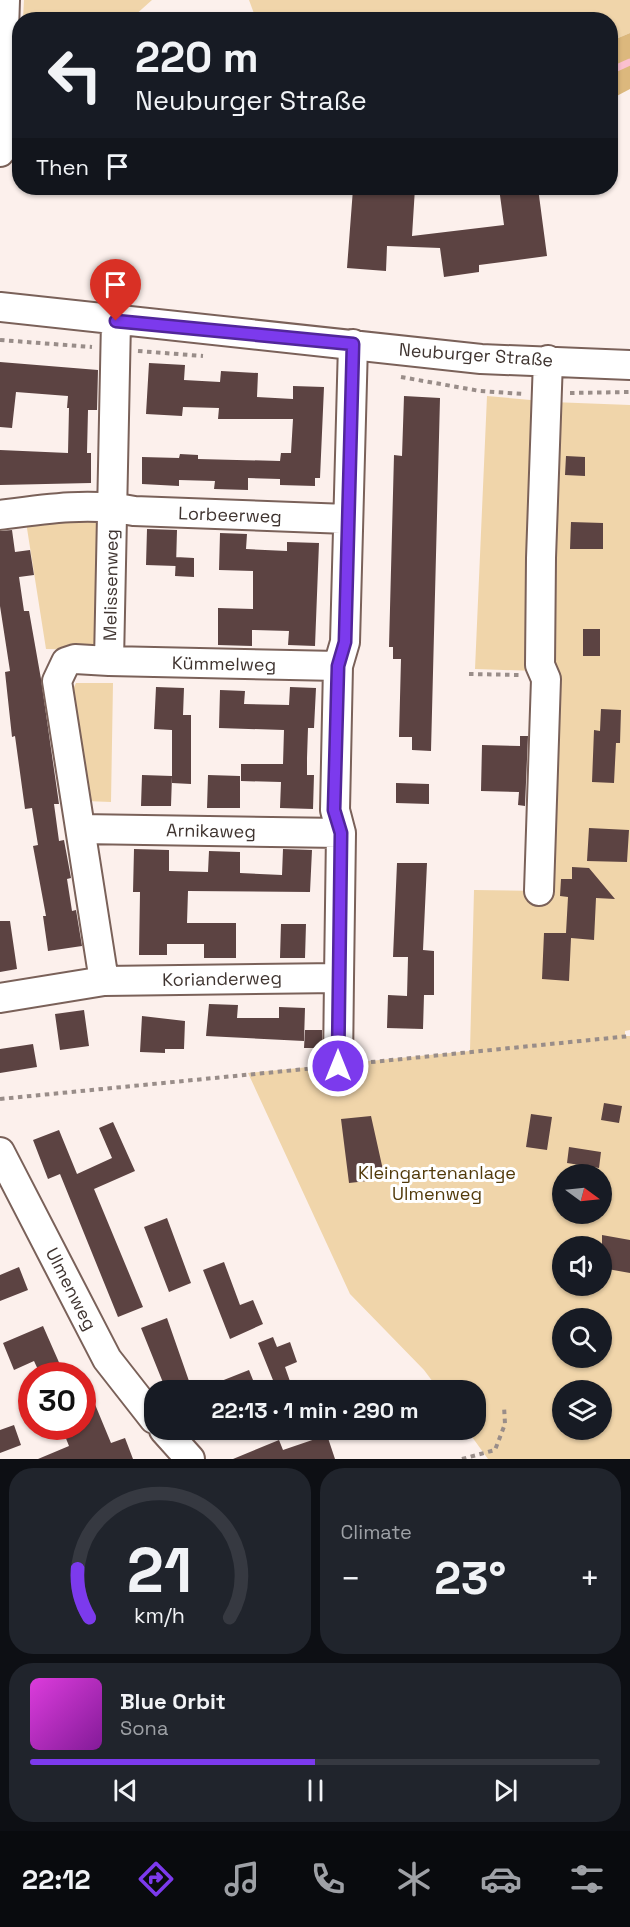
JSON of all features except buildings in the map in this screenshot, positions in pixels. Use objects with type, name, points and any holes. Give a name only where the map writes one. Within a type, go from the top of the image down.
[{"type":"street","points":[[0,152],[5,0]]},
{"type":"street","name":"Neuburger Straße","points":[[0,307],[481,359],[630,365]]},
{"type":"street","name":"Melissenweg","points":[[104,981],[57,681],[66,662],[75,659],[110,660],[116,321]]},
{"type":"street","points":[[338,1066],[341,833],[334,810],[338,666],[345,642],[353,344]]},
{"type":"street","points":[[539,891],[546,679],[540,665],[541,558],[548,360]]},
{"type":"street","name":"Lorbeerweg","points":[[0,515],[43,509],[112,507],[134,511],[347,519]]},
{"type":"street","name":"Kümmelweg","points":[[110,660],[338,666]]},
{"type":"street","name":"Arnikaweg","points":[[81,829],[341,833]]},
{"type":"street","name":"Korianderweg","points":[[0,998],[104,981],[339,978]]},
{"type":"street","name":"Ulmenweg","points":[[0,1152],[107,1359],[144,1406]]},
{"type":"street","points":[[173,1440],[190,1459]]},
{"type":"path","points":[[0,340],[210,357]]},
{"type":"path","points":[[398,377],[480,391],[548,396],[571,393],[630,393]]},
{"type":"path","points":[[469,674],[544,676]]},
{"type":"path","points":[[0,1099],[630,1036]]},
{"type":"path","points":[[462,1459],[495,1450],[505,1424],[504,1406]]},
{"type":"green space","points":[[24,0],[152,0],[139,12],[23,12]]},
{"type":"green space","points":[[249,0],[630,0],[630,33],[618,38],[618,12],[253,12]]},
{"type":"green space","points":[[487,396],[542,401],[536,671],[475,669]]},
{"type":"green space","name":"Kleingartenanlage Ulmenweg","points":[[552,402],[630,405],[630,1030],[625,1031],[625,1036],[630,1036],[630,1459],[488,1459],[474,1440],[486,1440],[486,1380],[432,1380],[350,1294],[248,1073],[470,1051],[474,890],[539,891]]},
{"type":"green space","points":[[100,516],[104,628],[94,650],[46,649],[26,522]]},
{"type":"green space","points":[[76,683],[113,683],[111,802],[85,801],[68,699]]},
{"type":"shaded area","points":[[630,33],[630,89],[618,95],[618,38]]},
{"type":"waterway","points":[[618,67],[630,62]]},
{"type":"route","points":[[116,321],[353,344],[345,642],[338,666],[334,810],[341,833],[338,1066]]}]
